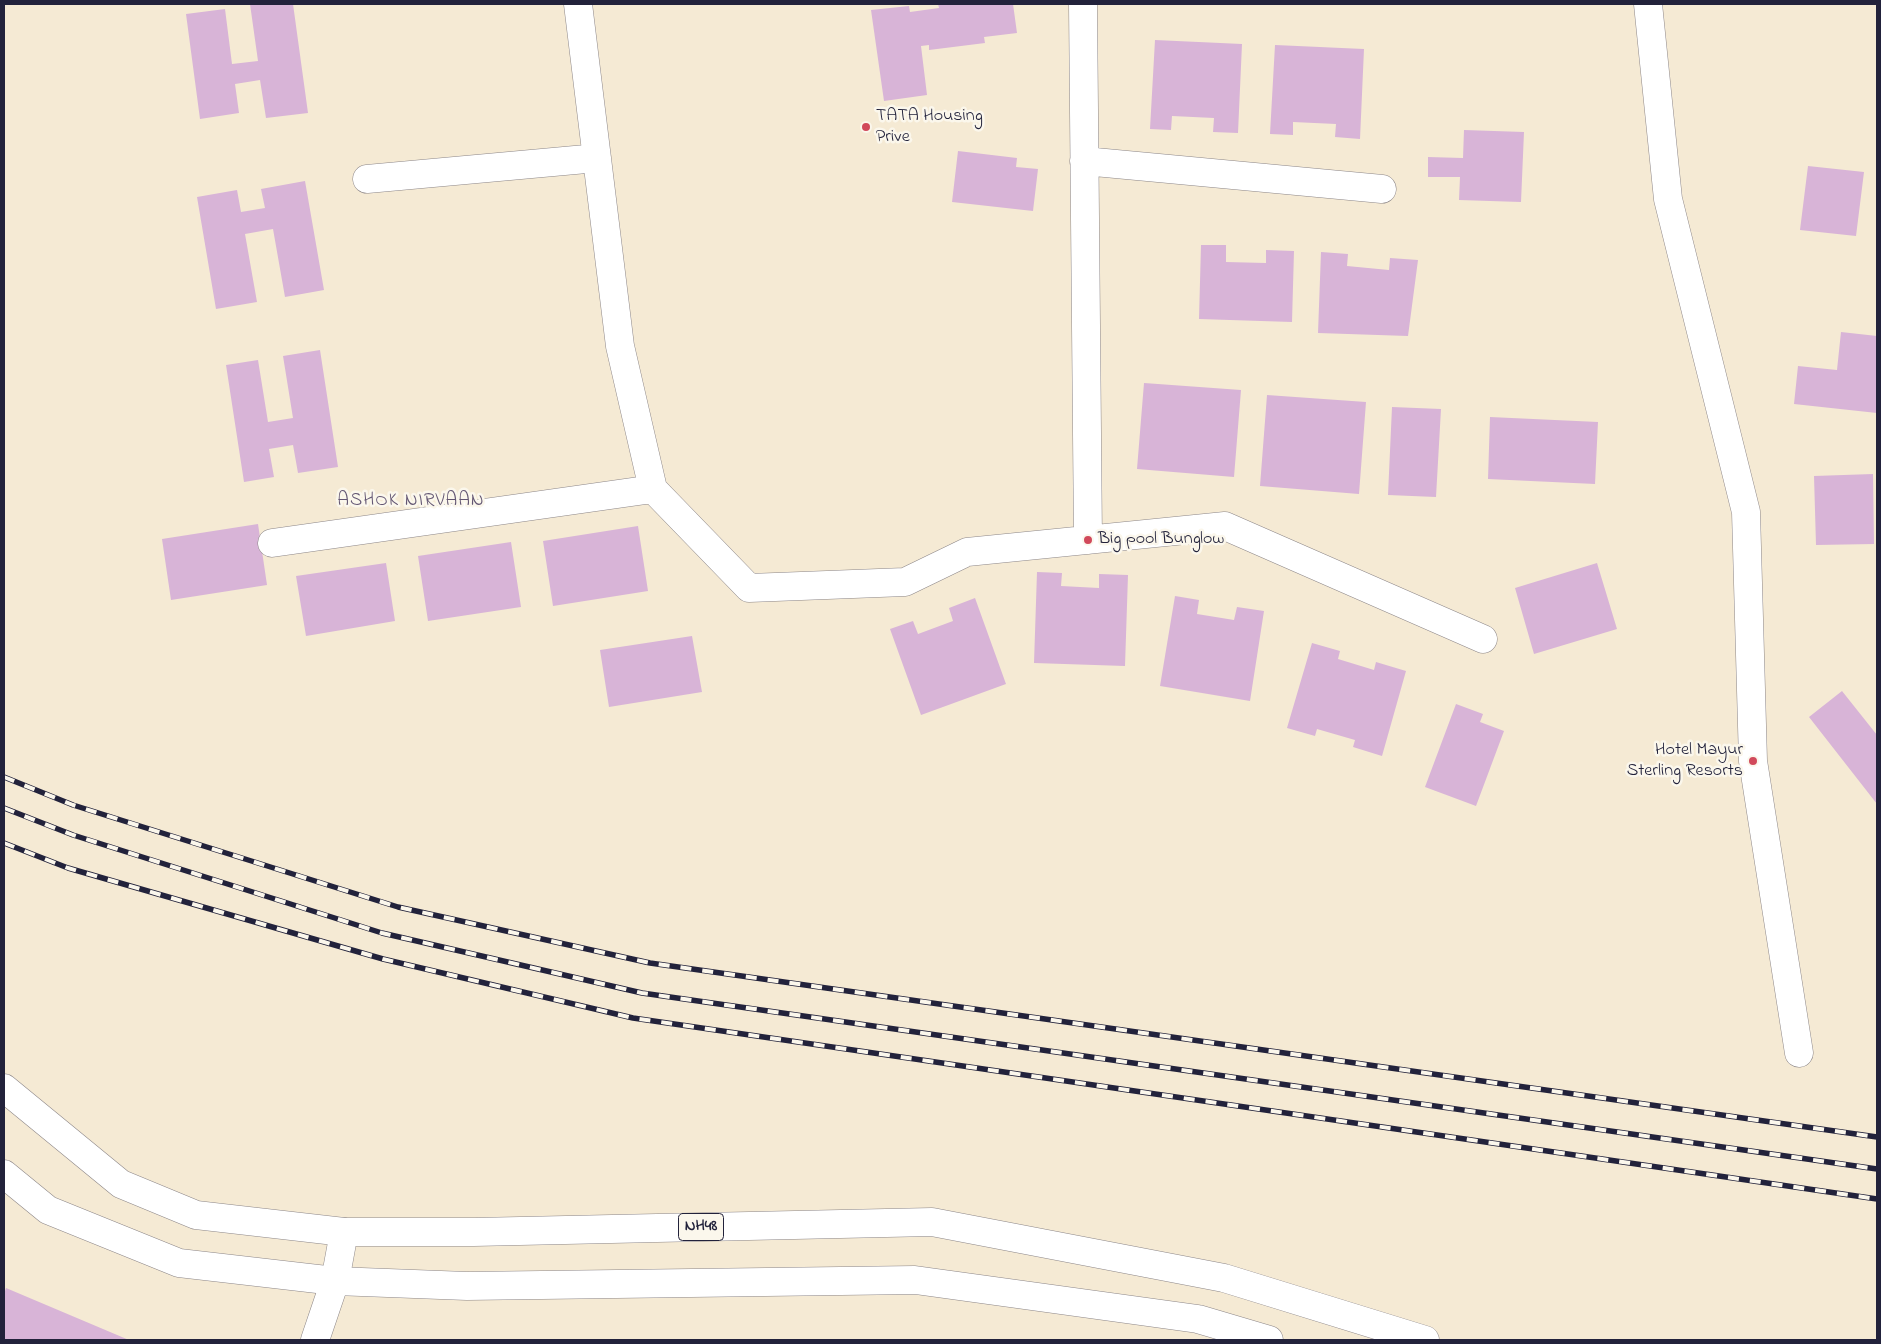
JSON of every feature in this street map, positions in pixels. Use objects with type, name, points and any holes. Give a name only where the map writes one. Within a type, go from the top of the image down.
[{"type":"main road","points":[[578,4],[620,346],[653,489],[749,588],[905,582],[967,552],[1225,526],[1483,640]]},
{"type":"main road","points":[[1083,4],[1088,540]]},
{"type":"main road","points":[[1648,4],[1668,199],[1746,512],[1753,761],[1799,1052]]},
{"type":"main road","points":[[367,179],[597,158]]},
{"type":"main road","points":[[1084,161],[1382,189]]},
{"type":"main road","points":[[272,543],[653,489]]},
{"type":"main road","name":"NH48","points":[[4,1088],[121,1184],[196,1215],[344,1232],[474,1232],[932,1222],[1224,1278],[1425,1340]]},
{"type":"main road","points":[[4,1174],[48,1210],[179,1263],[335,1281],[467,1286],[915,1280],[1198,1319],[1269,1340]]},
{"type":"main road","points":[[315,1340],[335,1281],[344,1232]]},
{"type":"building","points":[[250,4],[293,4],[308,113],[266,118],[260,80],[235,84],[239,113],[200,119],[186,14],[225,9],[232,64],[258,61]]},
{"type":"building","points":[[938,4],[1013,4],[1017,33],[984,37],[985,43],[929,50],[929,45],[921,46],[927,95],[884,101],[871,10],[909,6],[910,12],[939,8]]},
{"type":"building","points":[[1155,40],[1242,44],[1238,133],[1213,132],[1214,118],[1172,116],[1171,130],[1150,129]]},
{"type":"building","points":[[1275,45],[1364,49],[1360,139],[1335,137],[1336,124],[1293,122],[1293,135],[1270,134]]},
{"type":"building","points":[[1464,130],[1524,132],[1521,202],[1459,200],[1460,177],[1428,177],[1428,157],[1463,158]]},
{"type":"building","points":[[958,151],[1017,158],[1016,167],[1038,169],[1033,211],[952,202]]},
{"type":"building","points":[[1808,166],[1864,172],[1856,236],[1800,230]]},
{"type":"building","points":[[305,181],[324,290],[285,297],[273,229],[245,234],[257,302],[216,309],[197,197],[237,190],[241,212],[265,208],[261,189]]},
{"type":"building","points":[[1201,245],[1226,245],[1226,262],[1266,263],[1266,250],[1294,251],[1292,322],[1199,319]]},
{"type":"building","points":[[1321,252],[1348,254],[1347,266],[1389,270],[1390,258],[1418,260],[1408,336],[1318,333]]},
{"type":"building","points":[[1841,332],[1877,336],[1877,413],[1794,404],[1798,366],[1837,370]]},
{"type":"building","points":[[320,350],[338,467],[298,473],[293,445],[269,449],[274,477],[244,482],[226,365],[258,360],[268,422],[293,418],[283,356]]},
{"type":"building","points":[[1144,383],[1241,390],[1234,477],[1137,469]]},
{"type":"building","points":[[1267,395],[1366,402],[1359,494],[1260,486]]},
{"type":"building","points":[[1392,407],[1441,409],[1436,497],[1388,495]]},
{"type":"building","points":[[1490,417],[1598,422],[1595,484],[1488,479]]},
{"type":"building","points":[[1873,474],[1874,544],[1816,545],[1814,476]]},
{"type":"building","points":[[258,524],[267,585],[171,600],[162,539]]},
{"type":"building","points":[[638,526],[648,591],[553,606],[543,541]]},
{"type":"building","points":[[511,542],[521,607],[428,621],[418,556]]},
{"type":"building","points":[[386,563],[395,621],[306,636],[296,576]]},
{"type":"building","points":[[1597,563],[1617,629],[1534,654],[1515,588]]},
{"type":"building","points":[[1037,572],[1062,573],[1061,586],[1099,588],[1099,574],[1128,575],[1125,666],[1034,663]]},
{"type":"building","points":[[1175,596],[1199,600],[1197,614],[1234,620],[1237,607],[1264,611],[1250,701],[1160,686]]},
{"type":"building","points":[[975,598],[1006,684],[921,715],[890,629],[913,621],[918,634],[953,621],[949,608]]},
{"type":"building","points":[[692,636],[702,692],[609,707],[600,650]]},
{"type":"building","points":[[1312,643],[1340,651],[1338,659],[1374,670],[1376,662],[1406,671],[1382,756],[1353,747],[1355,740],[1317,729],[1315,736],[1287,728]]},
{"type":"building","points":[[1842,691],[1877,735],[1877,804],[1809,717]]},
{"type":"building","points":[[1456,704],[1483,714],[1480,722],[1504,731],[1476,806],[1425,787]]},
{"type":"building","points":[[6,1288],[129,1340],[4,1340],[4,1294]]},
{"type":"railway","points":[[4,777],[73,805],[398,907],[650,963],[1877,1137]]},
{"type":"railway","points":[[4,808],[73,835],[382,933],[642,993],[1877,1169]]},
{"type":"railway","points":[[4,843],[68,868],[383,959],[633,1018],[1877,1199]]},
{"type":"place","name":"TATA Housing Prive","points":[[866,127]]},
{"type":"place","name":"Big pool Bunglow","points":[[1088,540]]},
{"type":"place","name":"Hotel Mayur Sterling Resorts","points":[[1753,761]]},
{"type":"district","name":"ASHOK NIRVAAN","points":[[411,502]]}]
